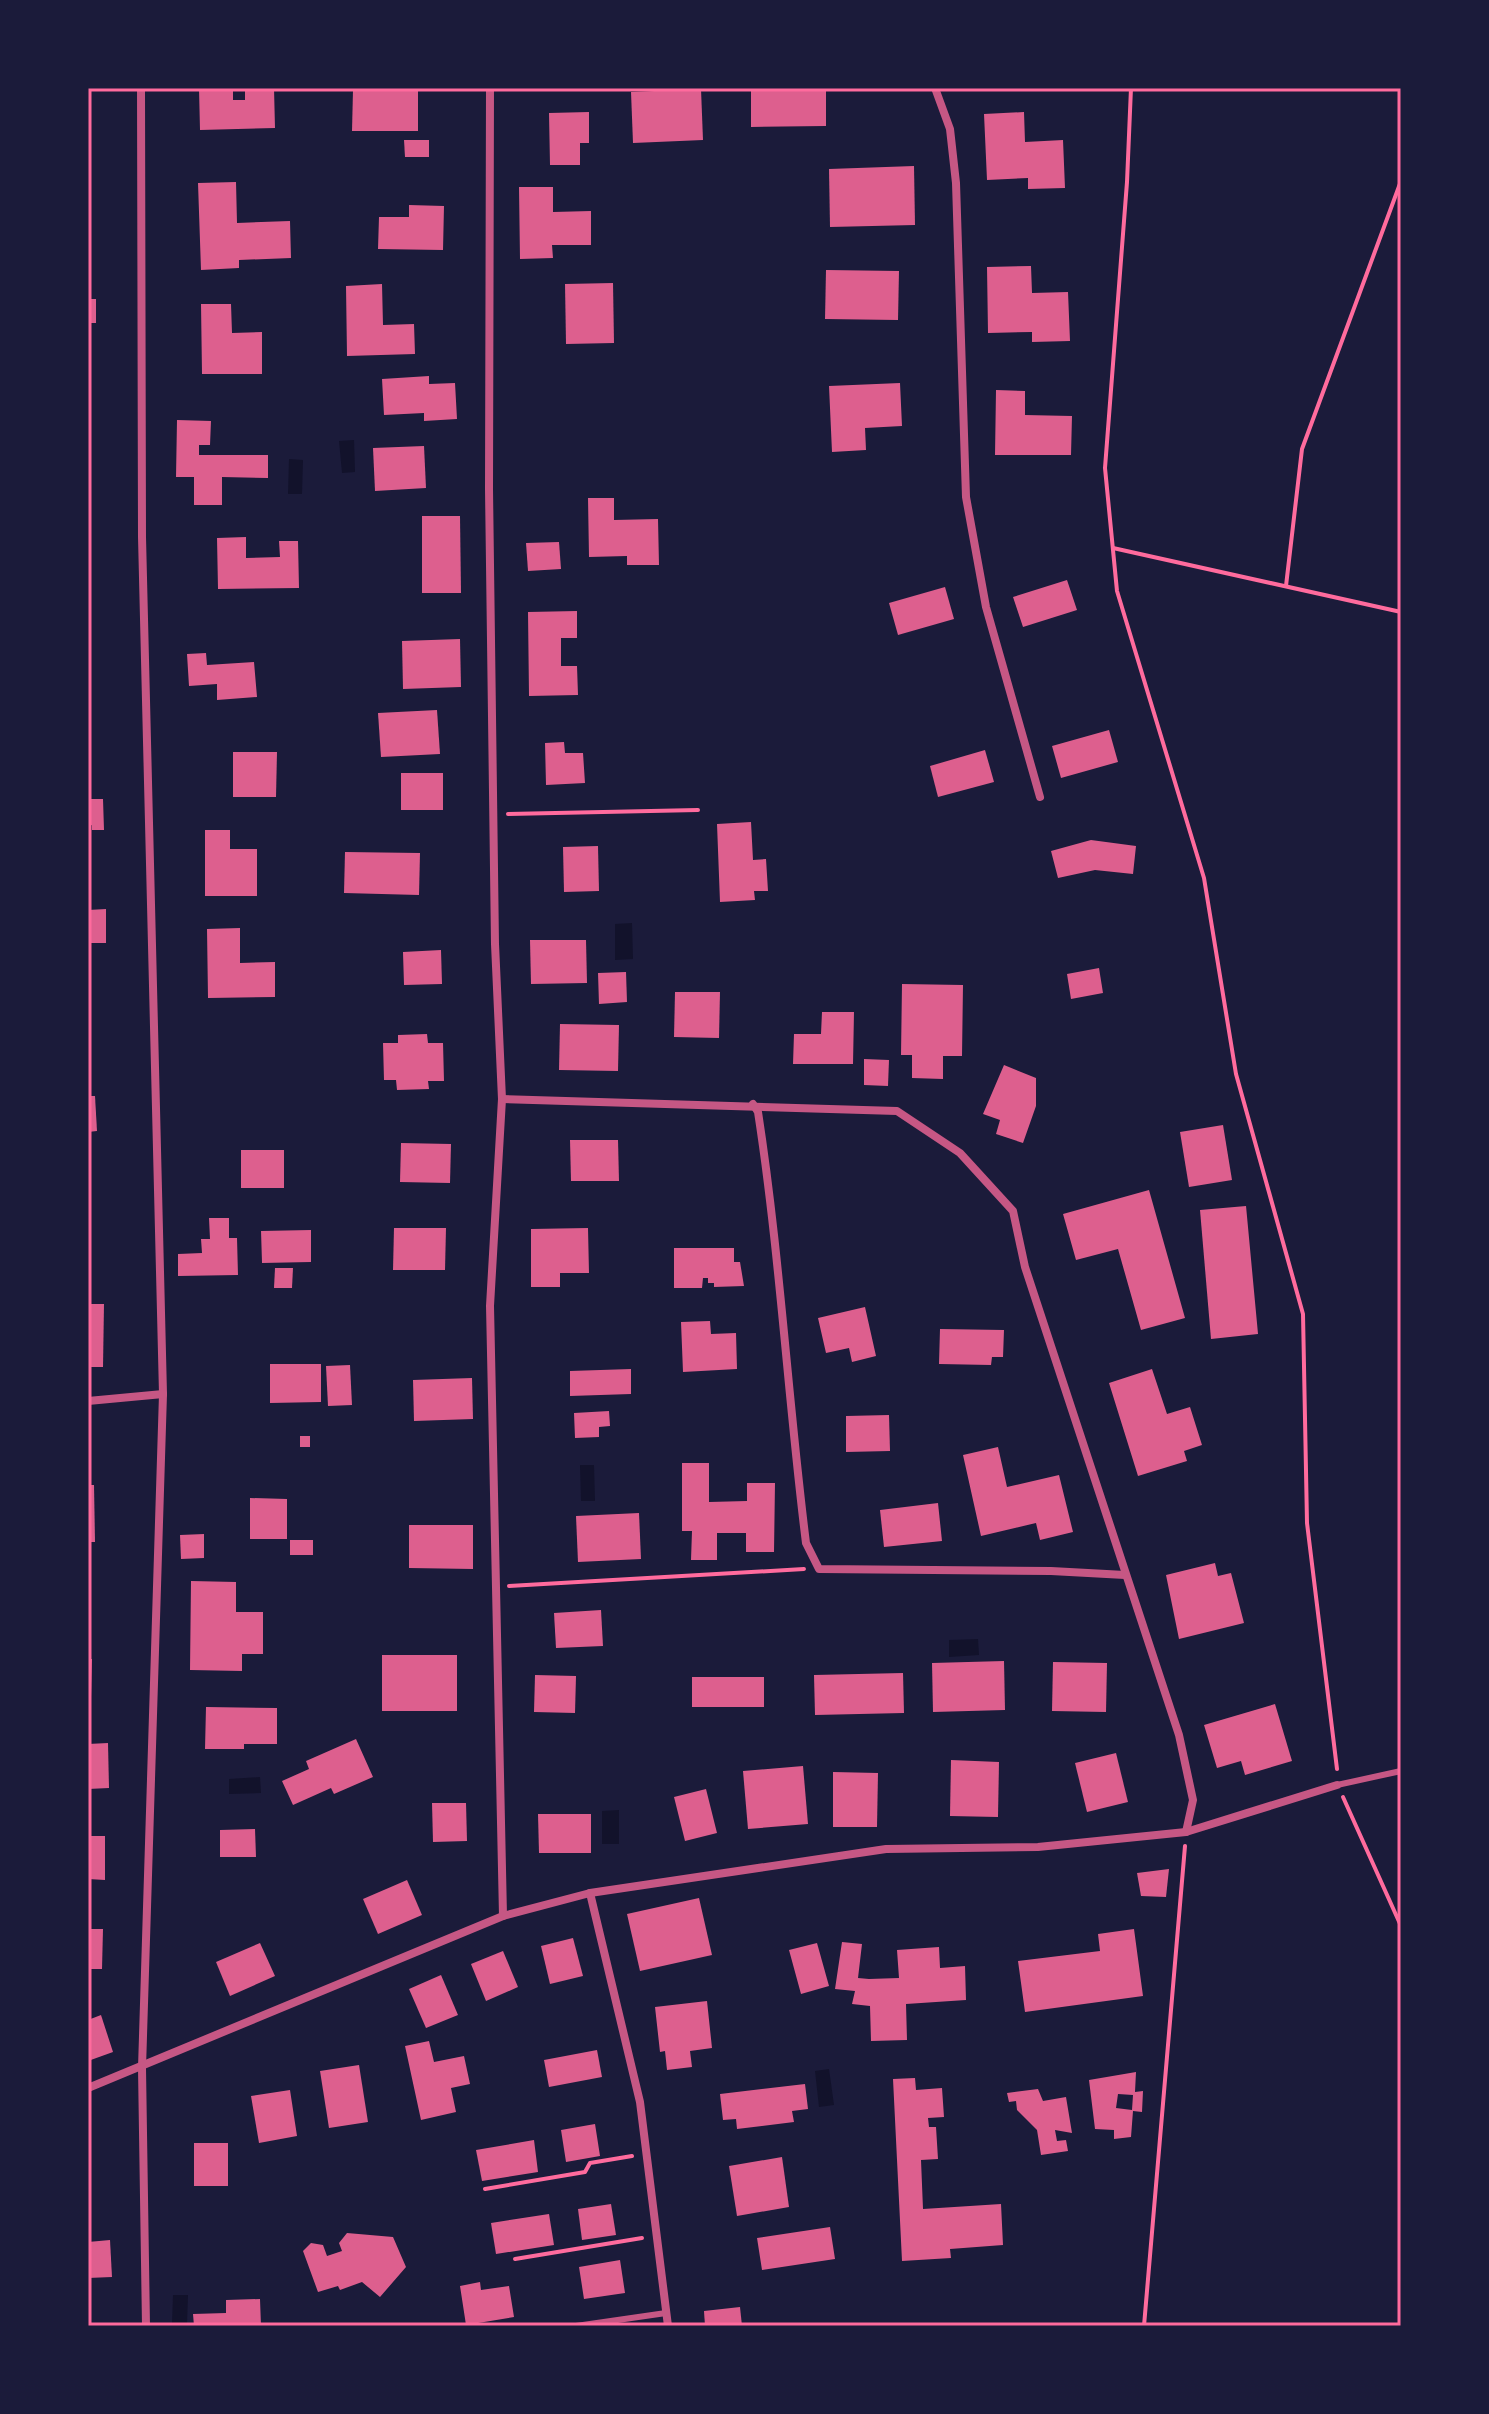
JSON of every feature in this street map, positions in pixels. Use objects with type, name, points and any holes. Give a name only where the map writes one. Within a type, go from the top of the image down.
[{"type":"street","points":[[141,88],[142,537],[163,1394],[142,2068],[146,2326]]},
{"type":"street","points":[[490,88],[493,814],[502,1099],[490,1306],[503,1916]]},
{"type":"street","points":[[935,88],[950,129],[956,183],[963,446],[970,524],[986,607],[1040,797]]},
{"type":"street","points":[[502,1099],[753,1104],[897,1111],[960,1153],[1013,1211],[1025,1267],[1179,1735],[1193,1800],[1186,1832]]},
{"type":"street","points":[[753,1104],[758,1112],[776,1226],[784,1350],[806,1543],[819,1569],[1051,1571],[1125,1575]]},
{"type":"street","points":[[88,1401],[163,1394]]},
{"type":"street","points":[[88,2088],[503,1916],[590,1893],[886,1849],[1038,1847],[1186,1832],[1337,1785]]},
{"type":"street","points":[[590,1893],[640,2102],[668,2326]]},
{"type":"lane","points":[[1337,1785],[1401,1771]]},
{"type":"lane","points":[[576,2326],[666,2313]]},
{"type":"path","points":[[1131,88],[1127,182],[1105,468],[1117,591],[1204,878],[1236,1074],[1303,1314],[1307,1523],[1337,1746],[1337,1785],[1401,1926]]},
{"type":"path","points":[[1286,586],[1302,449],[1401,181]]},
{"type":"path","points":[[1113,548],[1401,612]]},
{"type":"path","points":[[493,814],[698,810]]},
{"type":"path","points":[[495,1587],[819,1569]]},
{"type":"path","points":[[1144,2326],[1186,1832]]},
{"type":"path","points":[[485,2189],[585,2172],[590,2163],[647,2154]]},
{"type":"path","points":[[515,2259],[657,2235]]},
{"type":"shaded area","points":[[354,440],[355,472],[342,473],[339,441]]},
{"type":"shaded area","points":[[289,459],[303,460],[302,494],[288,494]]},
{"type":"shaded area","points":[[632,923],[633,959],[615,960],[615,924]]},
{"type":"shaded area","points":[[580,1465],[594,1465],[595,1501],[581,1501]]},
{"type":"shaded area","points":[[978,1639],[979,1655],[949,1657],[949,1640]]},
{"type":"shaded area","points":[[260,1777],[261,1793],[229,1794],[229,1779]]},
{"type":"shaded area","points":[[619,1810],[619,1844],[602,1844],[602,1811]]},
{"type":"shaded area","points":[[829,2069],[834,2105],[819,2107],[815,2071]]},
{"type":"shaded area","points":[[173,2295],[188,2295],[187,2324],[172,2324]]},
{"type":"building","points":[[199,88],[233,88],[233,100],[245,100],[245,88],[274,88],[275,128],[200,130]]},
{"type":"building","points":[[418,88],[418,131],[352,131],[353,90]]},
{"type":"building","points":[[751,88],[826,88],[826,126],[751,127]]},
{"type":"building","points":[[701,89],[703,140],[633,143],[631,92]]},
{"type":"building","points":[[589,112],[589,143],[580,143],[580,165],[550,165],[549,113]]},
{"type":"building","points":[[1024,112],[1025,142],[1063,140],[1065,188],[1028,189],[1028,178],[987,180],[984,114]]},
{"type":"building","points":[[404,140],[429,140],[429,157],[405,157]]},
{"type":"building","points":[[914,166],[915,225],[830,227],[829,169]]},
{"type":"building","points":[[236,182],[237,223],[290,221],[291,258],[239,260],[239,268],[201,270],[198,183]]},
{"type":"building","points":[[519,187],[553,187],[553,212],[591,211],[591,245],[552,245],[553,258],[520,259]]},
{"type":"building","points":[[409,205],[444,206],[443,250],[378,249],[379,217],[409,217]]},
{"type":"building","points":[[1031,266],[1032,293],[1068,292],[1070,341],[1032,342],[1032,332],[988,333],[987,267]]},
{"type":"building","points":[[826,270],[899,271],[898,320],[825,319]]},
{"type":"building","points":[[613,283],[614,343],[566,344],[565,284]]},
{"type":"building","points":[[382,284],[383,325],[414,324],[415,354],[347,356],[346,286]]},
{"type":"building","points":[[88,299],[96,299],[96,323],[88,323]]},
{"type":"building","points":[[201,304],[231,304],[232,333],[262,332],[262,374],[202,374]]},
{"type":"building","points":[[429,376],[429,384],[455,383],[457,419],[424,421],[424,413],[384,415],[382,379]]},
{"type":"building","points":[[900,383],[902,426],[865,428],[866,450],[832,452],[829,386]]},
{"type":"building","points":[[996,390],[1025,391],[1025,415],[1072,416],[1071,455],[995,455]]},
{"type":"building","points":[[177,420],[211,421],[210,445],[199,445],[199,455],[268,455],[268,478],[222,477],[222,505],[194,505],[194,477],[176,477]]},
{"type":"building","points":[[424,446],[426,488],[375,491],[373,448]]},
{"type":"building","points":[[588,498],[614,498],[614,520],[658,519],[659,565],[627,565],[627,556],[589,557]]},
{"type":"building","points":[[422,516],[460,516],[461,593],[422,593]]},
{"type":"building","points":[[246,537],[246,558],[280,557],[279,541],[298,541],[299,588],[218,589],[217,538]]},
{"type":"building","points":[[559,542],[561,569],[528,571],[526,543]]},
{"type":"building","points":[[1067,580],[1077,610],[1023,627],[1013,597]]},
{"type":"building","points":[[945,587],[954,619],[898,635],[889,603]]},
{"type":"building","points":[[577,611],[577,638],[561,638],[561,666],[577,666],[578,695],[529,696],[528,612]]},
{"type":"building","points":[[460,639],[461,687],[403,689],[402,641]]},
{"type":"building","points":[[206,653],[207,665],[254,662],[257,697],[217,700],[217,684],[189,686],[187,654]]},
{"type":"building","points":[[437,710],[440,754],[381,757],[378,713]]},
{"type":"building","points":[[1109,730],[1118,762],[1061,778],[1052,746]]},
{"type":"building","points":[[564,742],[565,753],[583,753],[585,783],[546,785],[545,743]]},
{"type":"building","points":[[985,750],[994,782],[938,797],[930,766]]},
{"type":"building","points":[[233,752],[277,752],[276,797],[233,797]]},
{"type":"building","points":[[401,773],[443,773],[443,810],[401,810]]},
{"type":"building","points":[[88,799],[103,799],[104,830],[92,830],[92,825],[88,826]]},
{"type":"building","points":[[751,822],[753,860],[766,859],[768,891],[754,891],[755,900],[720,902],[717,824]]},
{"type":"building","points":[[205,830],[230,830],[230,849],[257,849],[257,896],[205,896]]},
{"type":"building","points":[[1091,840],[1136,846],[1133,874],[1095,870],[1058,878],[1051,851]]},
{"type":"building","points":[[598,846],[599,891],[564,892],[563,847]]},
{"type":"building","points":[[345,852],[420,853],[419,895],[344,893]]},
{"type":"building","points":[[106,909],[106,943],[88,943],[88,910]]},
{"type":"building","points":[[240,928],[240,963],[275,962],[275,997],[208,998],[207,929]]},
{"type":"building","points":[[530,940],[586,940],[587,983],[531,984]]},
{"type":"building","points":[[441,950],[442,984],[404,985],[403,952]]},
{"type":"building","points":[[1099,968],[1103,993],[1071,999],[1067,974]]},
{"type":"building","points":[[626,972],[627,1002],[599,1004],[598,973]]},
{"type":"building","points":[[902,984],[963,985],[962,1056],[943,1056],[943,1079],[912,1078],[912,1055],[901,1055]]},
{"type":"building","points":[[675,992],[720,992],[719,1038],[674,1037]]},
{"type":"building","points":[[822,1012],[854,1012],[853,1064],[793,1064],[794,1034],[821,1034]]},
{"type":"building","points":[[560,1024],[619,1025],[618,1071],[559,1070]]},
{"type":"building","points":[[427,1034],[428,1043],[443,1043],[444,1081],[428,1081],[429,1089],[397,1090],[396,1080],[384,1080],[383,1043],[398,1043],[398,1035]]},
{"type":"building","points":[[864,1059],[889,1060],[888,1086],[864,1085]]},
{"type":"building","points":[[1004,1065],[1036,1078],[1036,1106],[1023,1143],[996,1134],[1000,1120],[983,1114]]},
{"type":"building","points":[[88,1096],[95,1096],[97,1131],[88,1132]]},
{"type":"building","points":[[1223,1125],[1232,1180],[1189,1187],[1180,1132]]},
{"type":"building","points":[[570,1140],[618,1140],[619,1181],[571,1181]]},
{"type":"building","points":[[401,1143],[451,1144],[450,1183],[400,1182]]},
{"type":"building","points":[[241,1150],[284,1150],[284,1188],[241,1188]]},
{"type":"building","points":[[1149,1190],[1185,1318],[1141,1330],[1118,1249],[1076,1260],[1063,1214]]},
{"type":"building","points":[[1246,1206],[1258,1334],[1211,1339],[1200,1210]]},
{"type":"building","points":[[209,1218],[229,1218],[229,1238],[237,1238],[238,1275],[178,1276],[178,1254],[202,1253],[201,1239],[210,1239]]},
{"type":"building","points":[[394,1228],[446,1228],[445,1270],[393,1270]]},
{"type":"building","points":[[588,1228],[589,1273],[560,1273],[560,1287],[531,1287],[531,1229]]},
{"type":"building","points":[[311,1230],[311,1262],[262,1263],[261,1231]]},
{"type":"building","points":[[674,1248],[734,1248],[734,1262],[740,1262],[744,1286],[714,1287],[714,1283],[708,1283],[708,1278],[703,1278],[702,1288],[674,1288]]},
{"type":"building","points":[[275,1268],[293,1268],[292,1288],[274,1288]]},
{"type":"building","points":[[88,1304],[104,1304],[103,1367],[88,1367]]},
{"type":"building","points":[[865,1307],[876,1356],[852,1362],[849,1348],[826,1353],[818,1318]]},
{"type":"building","points":[[710,1321],[711,1334],[736,1333],[737,1369],[683,1372],[681,1322]]},
{"type":"building","points":[[940,1329],[1004,1330],[1003,1357],[992,1357],[991,1365],[939,1364]]},
{"type":"building","points":[[270,1364],[321,1364],[321,1402],[270,1403]]},
{"type":"building","points":[[350,1365],[352,1405],[328,1406],[326,1366]]},
{"type":"building","points":[[631,1369],[631,1394],[570,1396],[570,1371]]},
{"type":"building","points":[[1152,1369],[1167,1414],[1190,1407],[1202,1445],[1184,1451],[1187,1461],[1138,1476],[1109,1383]]},
{"type":"building","points":[[472,1378],[473,1419],[414,1421],[413,1380]]},
{"type":"building","points":[[609,1411],[610,1426],[599,1427],[599,1437],[575,1438],[574,1413]]},
{"type":"building","points":[[889,1415],[890,1451],[846,1452],[846,1416]]},
{"type":"building","points":[[300,1436],[310,1436],[310,1447],[300,1447]]},
{"type":"building","points":[[998,1447],[1007,1487],[1059,1475],[1073,1532],[1040,1540],[1036,1523],[981,1536],[963,1455]]},
{"type":"building","points":[[682,1463],[709,1463],[709,1502],[747,1501],[747,1483],[775,1483],[774,1552],[746,1552],[746,1533],[717,1533],[717,1560],[691,1560],[692,1531],[682,1531]]},
{"type":"building","points":[[88,1485],[94,1485],[95,1542],[88,1542]]},
{"type":"building","points":[[250,1498],[287,1499],[287,1539],[250,1539]]},
{"type":"building","points":[[938,1503],[942,1541],[884,1547],[880,1510]]},
{"type":"building","points":[[639,1513],[641,1559],[578,1562],[576,1516]]},
{"type":"building","points":[[409,1525],[473,1525],[473,1569],[409,1568]]},
{"type":"building","points":[[204,1534],[204,1558],[181,1559],[180,1535]]},
{"type":"building","points":[[290,1540],[313,1540],[313,1555],[290,1555]]},
{"type":"building","points":[[1215,1563],[1218,1576],[1231,1573],[1244,1623],[1179,1639],[1166,1575]]},
{"type":"building","points":[[191,1581],[236,1582],[236,1612],[263,1612],[263,1654],[242,1654],[242,1671],[190,1670]]},
{"type":"building","points":[[601,1610],[603,1646],[556,1648],[554,1613]]},
{"type":"building","points":[[382,1655],[457,1655],[457,1711],[382,1711]]},
{"type":"building","points":[[88,1659],[92,1659],[91,1697],[88,1697]]},
{"type":"building","points":[[1004,1661],[1005,1710],[933,1712],[932,1663]]},
{"type":"building","points":[[1053,1662],[1107,1663],[1106,1712],[1052,1711]]},
{"type":"building","points":[[903,1673],[904,1713],[815,1715],[814,1675]]},
{"type":"building","points":[[535,1675],[576,1676],[575,1713],[534,1712]]},
{"type":"building","points":[[692,1677],[764,1677],[764,1707],[692,1707]]},
{"type":"building","points":[[1275,1704],[1292,1761],[1245,1775],[1241,1761],[1217,1768],[1204,1725]]},
{"type":"building","points":[[206,1707],[277,1708],[277,1744],[244,1744],[244,1749],[205,1749]]},
{"type":"building","points":[[356,1739],[373,1777],[334,1794],[331,1788],[293,1805],[282,1781],[309,1769],[306,1761]]},
{"type":"building","points":[[108,1743],[109,1788],[88,1789],[88,1744]]},
{"type":"building","points":[[1116,1753],[1128,1802],[1087,1812],[1075,1763]]},
{"type":"building","points":[[951,1760],[999,1762],[998,1817],[950,1816]]},
{"type":"building","points":[[803,1766],[808,1824],[748,1829],[743,1771]]},
{"type":"building","points":[[833,1772],[878,1773],[877,1827],[833,1827]]},
{"type":"building","points":[[706,1789],[717,1833],[685,1841],[674,1797]]},
{"type":"building","points":[[432,1803],[466,1803],[467,1841],[433,1842]]},
{"type":"building","points":[[538,1814],[591,1814],[591,1853],[539,1853]]},
{"type":"building","points":[[255,1829],[256,1857],[220,1857],[220,1830]]},
{"type":"building","points":[[88,1836],[105,1836],[105,1880],[88,1879]]},
{"type":"building","points":[[1169,1869],[1166,1897],[1141,1896],[1137,1873]]},
{"type":"building","points":[[407,1880],[422,1915],[378,1934],[363,1899]]},
{"type":"building","points":[[699,1898],[712,1955],[640,1971],[627,1914]]},
{"type":"building","points":[[88,1929],[103,1929],[102,1969],[88,1969]]},
{"type":"building","points":[[1134,1929],[1143,1996],[1025,2012],[1018,1961],[1100,1951],[1098,1934]]},
{"type":"building","points":[[573,1938],[583,1976],[550,1984],[541,1946]]},
{"type":"building","points":[[842,1942],[862,1944],[858,1978],[869,1979],[899,1978],[897,1950],[939,1947],[940,1968],[965,1966],[966,2000],[906,2004],[907,2040],[871,2041],[870,2006],[852,2004],[855,1991],[835,1989]]},
{"type":"building","points":[[260,1943],[275,1976],[230,1996],[216,1962]]},
{"type":"building","points":[[817,1943],[829,1986],[801,1994],[789,1950]]},
{"type":"building","points":[[503,1951],[518,1987],[486,2001],[471,1964]]},
{"type":"building","points":[[441,1975],[458,2015],[426,2028],[409,1989]]},
{"type":"building","points":[[707,2001],[712,2048],[690,2051],[692,2067],[667,2070],[665,2051],[660,2052],[655,2007]]},
{"type":"building","points":[[101,2015],[113,2052],[88,2061],[88,2020]]},
{"type":"building","points":[[429,2041],[434,2062],[464,2056],[470,2084],[451,2088],[456,2112],[421,2120],[405,2046]]},
{"type":"building","points":[[597,2050],[602,2077],[549,2087],[544,2060]]},
{"type":"building","points":[[359,2065],[368,2122],[329,2128],[320,2071]]},
{"type":"building","points":[[1136,2072],[1135,2092],[1143,2091],[1142,2112],[1133,2111],[1131,2137],[1114,2139],[1114,2130],[1095,2129],[1089,2080]],"holes":[[[1118,2094],[1133,2095],[1132,2110],[1116,2108]]]},
{"type":"building","points":[[915,2078],[916,2090],[942,2088],[944,2117],[928,2118],[929,2127],[936,2127],[938,2159],[921,2160],[923,2209],[1001,2204],[1003,2245],[950,2249],[951,2258],[902,2261],[893,2079]]},
{"type":"building","points":[[805,2084],[808,2109],[792,2111],[794,2122],[737,2129],[736,2119],[723,2120],[720,2094]]},
{"type":"building","points":[[1038,2089],[1043,2101],[1066,2097],[1072,2133],[1055,2130],[1057,2141],[1066,2140],[1068,2151],[1041,2155],[1037,2130],[1017,2110],[1016,2101],[1009,2102],[1007,2093]]},
{"type":"building","points":[[290,2090],[297,2136],[259,2143],[251,2096]]},
{"type":"building","points":[[595,2124],[600,2156],[566,2162],[561,2130]]},
{"type":"building","points":[[534,2140],[538,2172],[482,2181],[476,2150]]},
{"type":"building","points":[[194,2143],[228,2143],[228,2186],[194,2186]]},
{"type":"building","points":[[782,2157],[789,2207],[737,2216],[729,2166]]},
{"type":"building","points":[[611,2204],[616,2235],[582,2240],[578,2209]]},
{"type":"building","points":[[549,2214],[554,2245],[496,2254],[491,2223]]},
{"type":"building","points":[[830,2227],[835,2259],[762,2270],[757,2238]]},
{"type":"building","points":[[347,2233],[393,2237],[406,2267],[380,2297],[362,2282],[340,2290],[338,2286],[318,2292],[303,2251],[311,2243],[323,2245],[327,2256],[342,2251],[339,2243]]},
{"type":"building","points":[[110,2240],[112,2277],[88,2278],[88,2242]]},
{"type":"building","points":[[620,2260],[625,2293],[584,2299],[579,2267]]},
{"type":"building","points":[[480,2282],[481,2290],[509,2286],[514,2317],[466,2325],[460,2286]]},
{"type":"building","points":[[260,2299],[261,2326],[194,2326],[193,2314],[226,2313],[226,2300]]},
{"type":"building","points":[[740,2307],[742,2326],[705,2326],[704,2311]]}]
